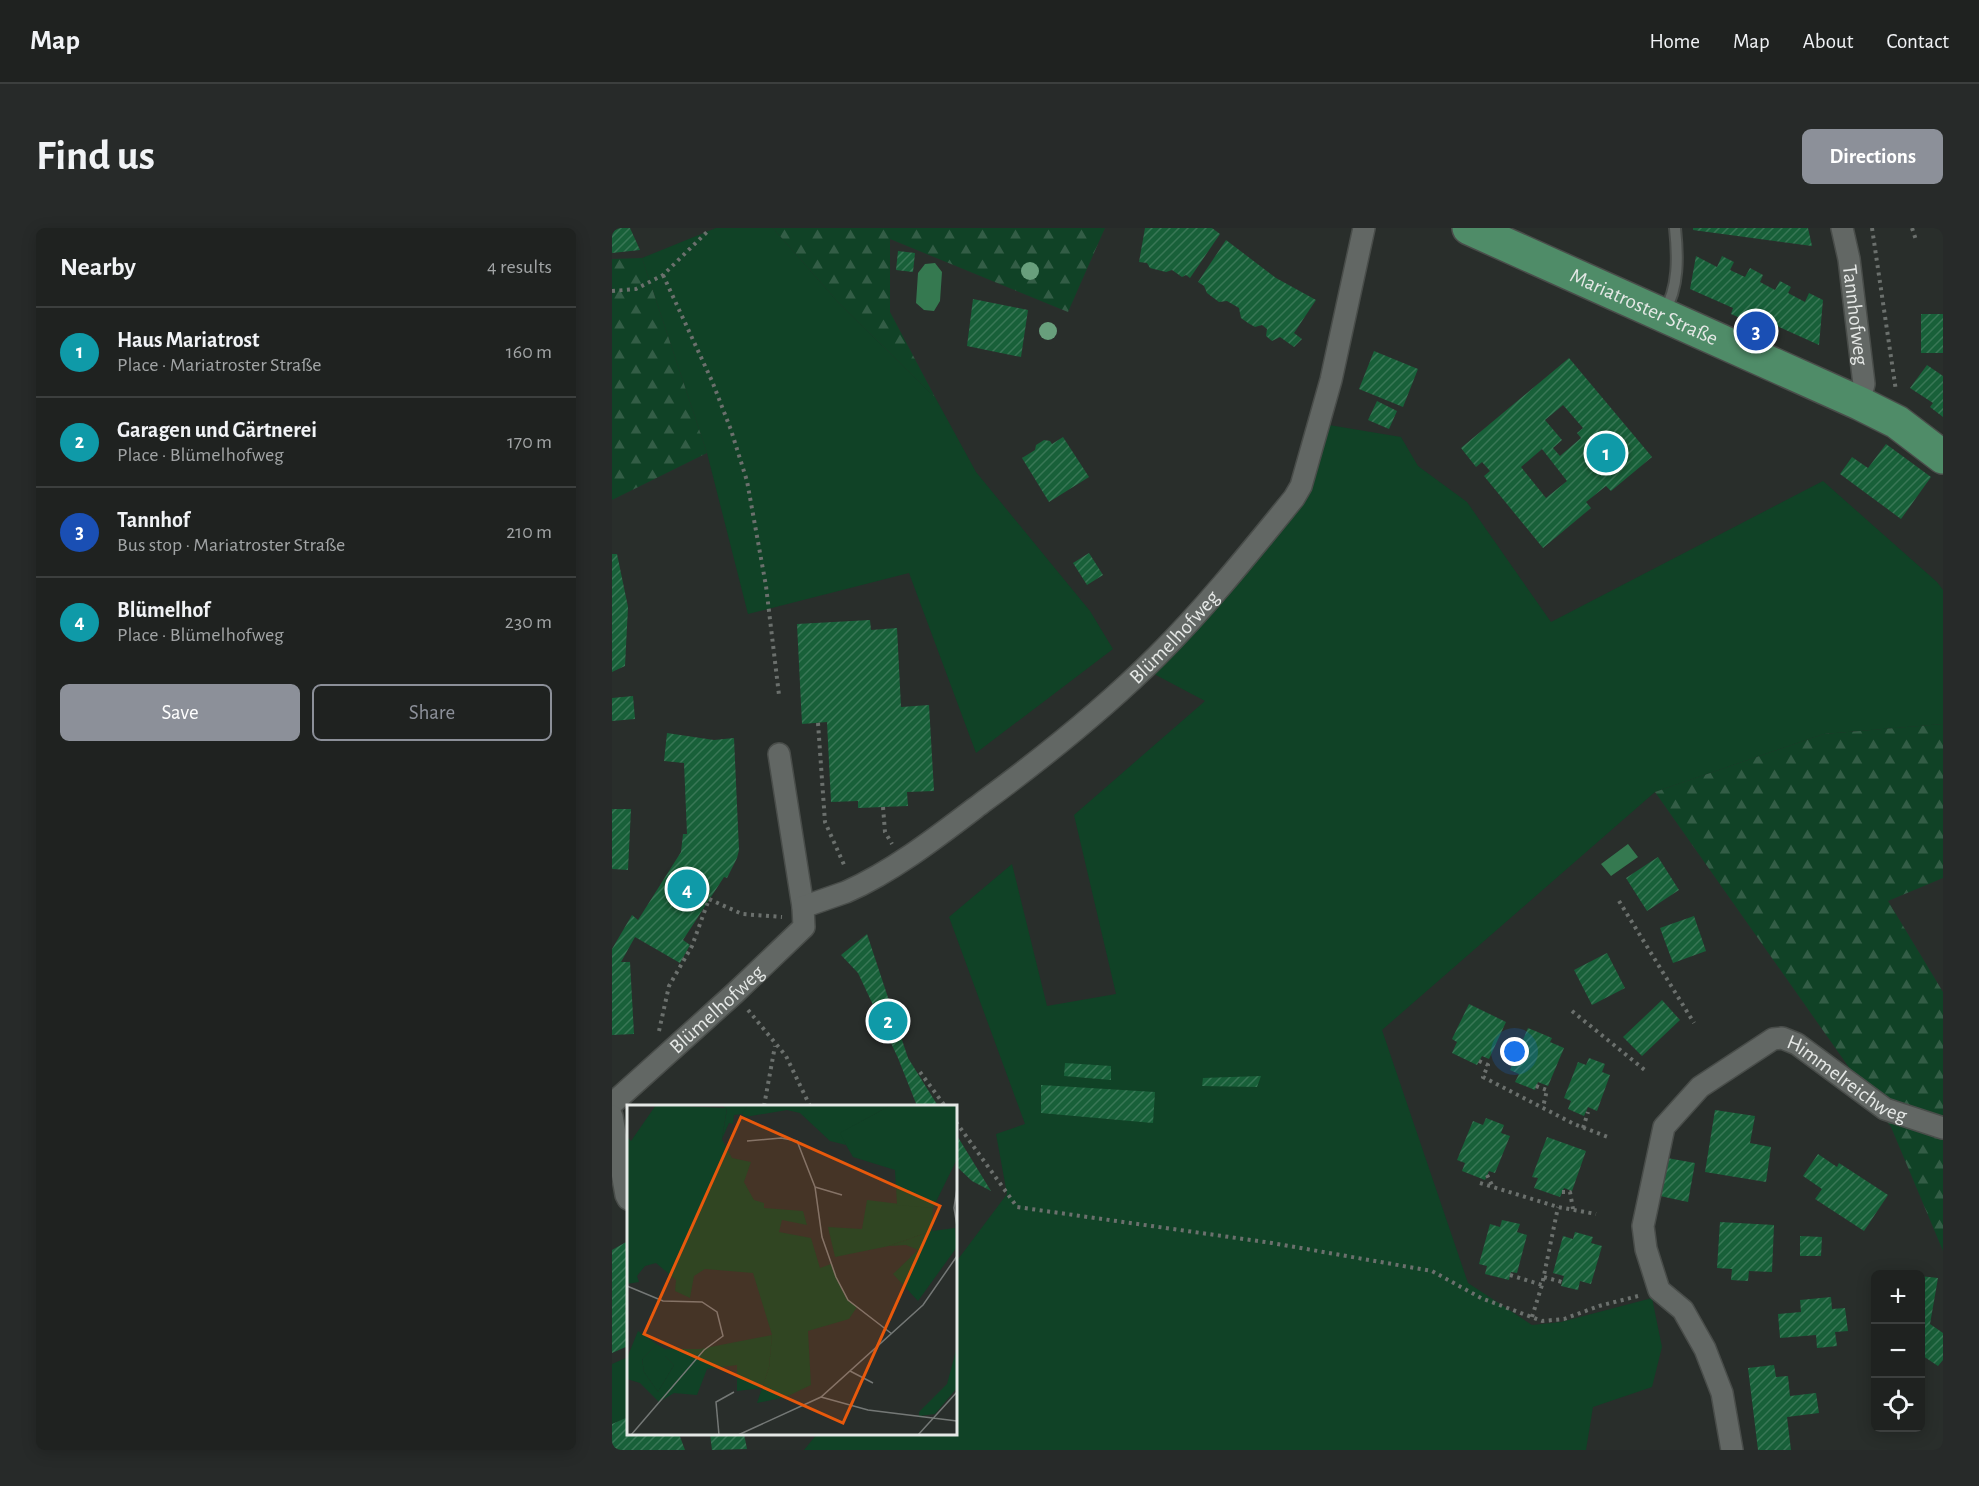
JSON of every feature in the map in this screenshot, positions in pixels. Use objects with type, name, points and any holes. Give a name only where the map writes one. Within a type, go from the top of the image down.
[{"type":"main road","name":"Mariatroster Straße","points":[[1469,228],[1859,403],[1897,423],[1943,457]]},
{"type":"street","name":"Blümelhofweg","points":[[795,912],[854,888],[901,860],[1030,768],[1099,711],[1157,656],[1212,598],[1294,498],[1301,486],[1331,380],[1364,228]]},
{"type":"street","name":"Tannhofweg","points":[[1842,228],[1849,259],[1864,384],[1859,403]]},
{"type":"street","name":"Blümelhofweg","points":[[612,1104],[804,927],[795,912],[779,754]]},
{"type":"street","name":"Himmelreichweg","points":[[1659,1290],[1646,1249],[1643,1226],[1664,1127],[1700,1087],[1773,1039],[1782,1038],[1797,1044],[1886,1109],[1943,1128]]},
{"type":"street","points":[[612,1116],[627,1197]]},
{"type":"street","points":[[1659,1290],[1683,1310],[1705,1349],[1722,1393],[1732,1450]]},
{"type":"lane","points":[[1662,315],[1672,299],[1678,254],[1675,228]]},
{"type":"path","points":[[1872,228],[1897,401]]},
{"type":"path","points":[[1912,228],[1916,240]]},
{"type":"path","points":[[612,291],[636,289],[663,275],[708,231]]},
{"type":"path","points":[[663,275],[712,381],[747,481],[766,586],[779,695]]},
{"type":"path","points":[[818,723],[825,822],[854,888]]},
{"type":"path","points":[[883,807],[885,832],[901,860]]},
{"type":"path","points":[[651,1067],[669,986],[692,946],[710,899],[742,914],[795,912]]},
{"type":"path","points":[[1619,901],[1694,1023]]},
{"type":"path","points":[[735,993],[775,1046],[786,1056],[809,1105]]},
{"type":"path","points":[[1572,1011],[1646,1071]]},
{"type":"path","points":[[764,1105],[775,1046]]},
{"type":"path","points":[[1479,1060],[1488,1065],[1483,1077],[1583,1128],[1608,1137]]},
{"type":"path","points":[[920,1072],[944,1105]]},
{"type":"path","points":[[1536,1086],[1547,1090],[1543,1108]]},
{"type":"path","points":[[1583,1128],[1588,1112]]},
{"type":"path","points":[[957,1123],[1017,1207],[1272,1243],[1432,1271],[1481,1298],[1542,1321],[1564,1319],[1599,1306],[1659,1290]]},
{"type":"path","points":[[1487,1175],[1493,1187]]},
{"type":"path","points":[[1480,1183],[1558,1207],[1596,1214]]},
{"type":"path","points":[[1562,1192],[1570,1192],[1574,1202],[1573,1209]]},
{"type":"path","points":[[1532,1317],[1544,1277],[1558,1207]]},
{"type":"path","points":[[1510,1275],[1542,1285]]},
{"type":"path","points":[[1544,1277],[1562,1282]]},
{"type":"green space","points":[[716,228],[773,228],[839,303],[935,397],[976,472],[1090,611],[1113,649],[976,753],[909,573],[748,614],[707,453],[642,258]]},
{"type":"green space","points":[[773,228],[1105,228],[1068,312],[890,239],[890,312],[935,397],[839,303]]},
{"type":"green space","points":[[642,258],[707,453],[612,500],[612,259]]},
{"type":"green space","points":[[1317,423],[1401,437],[1418,466],[1467,502],[1551,622],[1823,481],[1937,582],[1943,590],[1943,724],[1824,734],[1655,792],[1382,1030],[1468,1283],[1532,1325],[1561,1322],[1652,1298],[1662,1347],[1652,1387],[1593,1407],[1586,1450],[804,1450],[816,1435],[957,1435],[957,1261],[1007,1194],[996,1134],[1025,1124],[949,917],[1012,864],[1047,1006],[1116,994],[1074,815],[1205,701],[1154,674],[1294,498]]},
{"type":"green space","points":[[1943,724],[1943,878],[1888,901],[1943,992],[1943,1251],[1891,1127],[1655,792],[1824,734]]},
{"type":"green space","points":[[627,1357],[627,1417],[612,1424],[612,1364]]},
{"type":"shaded area","points":[[935,263],[942,272],[940,301],[934,311],[924,310],[916,303],[918,273],[925,264]]},
{"type":"shaded area","points":[[1628,844],[1638,857],[1611,876],[1601,864]]},
{"type":"building","points":[[612,228],[630,228],[640,250],[612,253]]},
{"type":"building","points":[[1145,228],[1212,228],[1220,234],[1190,278],[1186,275],[1182,277],[1172,270],[1166,272],[1150,268],[1147,263],[1139,262]]},
{"type":"building","points":[[1693,228],[1808,228],[1812,246],[1693,230]]},
{"type":"building","points":[[1226,240],[1276,278],[1316,300],[1294,333],[1302,339],[1294,347],[1280,337],[1272,341],[1266,336],[1267,329],[1262,325],[1255,327],[1248,323],[1241,318],[1239,308],[1227,301],[1219,302],[1198,282]]},
{"type":"building","points":[[898,251],[915,253],[913,272],[896,270]]},
{"type":"building","points":[[1696,256],[1717,267],[1722,256],[1734,262],[1730,270],[1745,277],[1750,268],[1763,275],[1760,282],[1775,290],[1780,281],[1791,287],[1788,293],[1805,302],[1809,293],[1823,300],[1819,345],[1766,321],[1763,328],[1731,314],[1733,308],[1690,289]]},
{"type":"building","points":[[973,299],[1028,310],[1021,357],[967,346]]},
{"type":"building","points":[[1921,314],[1943,314],[1943,353],[1921,353]]},
{"type":"building","points":[[1374,351],[1418,369],[1403,407],[1359,389]]},
{"type":"building","points":[[1569,358],[1652,457],[1611,491],[1606,486],[1586,502],[1591,508],[1543,548],[1484,476],[1490,471],[1482,462],[1476,467],[1461,448]],"holes":[[[1563,405],[1583,428],[1577,433],[1581,438],[1560,456],[1553,448],[1562,440],[1545,420]],[[1542,449],[1567,481],[1546,498],[1521,467]]]},
{"type":"building","points":[[1927,365],[1943,376],[1943,417],[1930,407],[1933,403],[1910,388]]},
{"type":"building","points":[[1377,401],[1397,411],[1389,429],[1368,420]]},
{"type":"building","points":[[1063,437],[1089,477],[1049,502],[1022,458],[1035,450],[1036,445],[1044,440],[1052,444]]},
{"type":"building","points":[[1886,444],[1931,477],[1901,519],[1840,474],[1852,457],[1868,468]]},
{"type":"building","points":[[1089,553],[1103,575],[1087,585],[1073,563]]},
{"type":"building","points":[[612,554],[617,554],[628,607],[625,666],[612,672]]},
{"type":"building","points":[[870,620],[871,630],[897,628],[901,707],[929,705],[934,791],[907,792],[908,806],[858,808],[858,801],[831,802],[827,722],[802,724],[797,624]]},
{"type":"building","points":[[633,696],[635,719],[612,721],[612,698]]},
{"type":"building","points":[[667,733],[714,740],[734,738],[739,850],[727,878],[724,877],[683,940],[690,945],[680,963],[635,937],[621,962],[630,962],[634,1034],[612,1035],[612,949],[632,915],[638,920],[681,852],[683,834],[687,834],[684,763],[664,761]]},
{"type":"building","points":[[612,809],[631,809],[628,870],[612,869]]},
{"type":"building","points":[[1658,857],[1679,890],[1647,911],[1626,878]]},
{"type":"building","points":[[1694,916],[1706,951],[1673,963],[1660,928]]},
{"type":"building","points":[[867,934],[908,1058],[937,1105],[917,1105],[898,1058],[858,973],[841,955]]},
{"type":"building","points":[[1607,953],[1625,988],[1592,1005],[1574,970]]},
{"type":"building","points":[[1662,1000],[1680,1020],[1642,1056],[1623,1037]]},
{"type":"building","points":[[1469,1004],[1506,1022],[1489,1059],[1482,1056],[1477,1065],[1452,1053],[1457,1042],[1452,1039]]},
{"type":"building","points":[[1528,1028],[1552,1038],[1550,1042],[1564,1048],[1548,1086],[1538,1082],[1535,1090],[1515,1082],[1519,1074],[1510,1070]]},
{"type":"building","points":[[1589,1058],[1605,1064],[1602,1072],[1610,1075],[1597,1111],[1588,1107],[1584,1116],[1568,1109],[1571,1101],[1564,1098],[1578,1062],[1586,1065]]},
{"type":"building","points":[[1065,1063],[1111,1066],[1111,1080],[1064,1076]]},
{"type":"building","points":[[1261,1076],[1257,1087],[1202,1086],[1203,1078]]},
{"type":"building","points":[[1041,1085],[1155,1092],[1153,1123],[1041,1113]]},
{"type":"building","points":[[1715,1110],[1755,1116],[1750,1143],[1771,1147],[1766,1182],[1705,1172]]},
{"type":"building","points":[[1486,1118],[1504,1125],[1501,1133],[1510,1136],[1495,1173],[1489,1171],[1485,1180],[1462,1171],[1465,1163],[1457,1160],[1473,1121],[1483,1125]]},
{"type":"building","points":[[957,1136],[991,1191],[972,1181],[957,1167]]},
{"type":"building","points":[[1547,1137],[1586,1151],[1572,1191],[1564,1188],[1560,1197],[1534,1188],[1538,1178],[1532,1177]]},
{"type":"building","points":[[1818,1154],[1837,1167],[1839,1163],[1888,1195],[1864,1231],[1815,1199],[1822,1189],[1803,1176]]},
{"type":"building","points":[[1667,1158],[1695,1163],[1688,1202],[1660,1196]]},
{"type":"building","points":[[1502,1220],[1520,1224],[1517,1232],[1527,1235],[1517,1273],[1511,1272],[1509,1280],[1485,1274],[1487,1266],[1479,1264],[1490,1224],[1500,1227]]},
{"type":"building","points":[[1720,1222],[1774,1225],[1772,1272],[1749,1271],[1748,1281],[1731,1280],[1732,1269],[1717,1268]]},
{"type":"building","points":[[1575,1232],[1593,1237],[1591,1243],[1602,1246],[1591,1284],[1580,1281],[1578,1290],[1561,1286],[1564,1276],[1553,1273],[1563,1236],[1573,1239]]},
{"type":"building","points":[[1800,1236],[1822,1237],[1821,1256],[1800,1256]]},
{"type":"building","points":[[627,1242],[627,1307],[625,1308],[627,1346],[612,1353],[612,1250]]},
{"type":"building","points":[[1925,1277],[1938,1278],[1930,1324],[1943,1333],[1943,1360],[1938,1366],[1925,1357]]},
{"type":"building","points":[[1831,1297],[1832,1309],[1845,1308],[1848,1331],[1835,1332],[1837,1346],[1817,1348],[1816,1335],[1780,1338],[1778,1314],[1801,1312],[1800,1300]]},
{"type":"building","points":[[1774,1365],[1776,1377],[1788,1376],[1790,1396],[1816,1393],[1819,1413],[1787,1417],[1791,1450],[1758,1450],[1748,1368]]},
{"type":"building","points":[[627,1417],[627,1435],[679,1435],[685,1450],[612,1450],[612,1424]]},
{"type":"building","points":[[710,1435],[744,1435],[747,1449],[712,1450]]},
{"type":"place","name":"Tannhof","points":[[1756,331]]},
{"type":"place","name":"Haus Mariatrost","points":[[1606,453]]},
{"type":"place","name":"Blümelhof","points":[[687,889]]},
{"type":"place","name":"Garagen und Gärtnerei","points":[[888,1021]]}]
